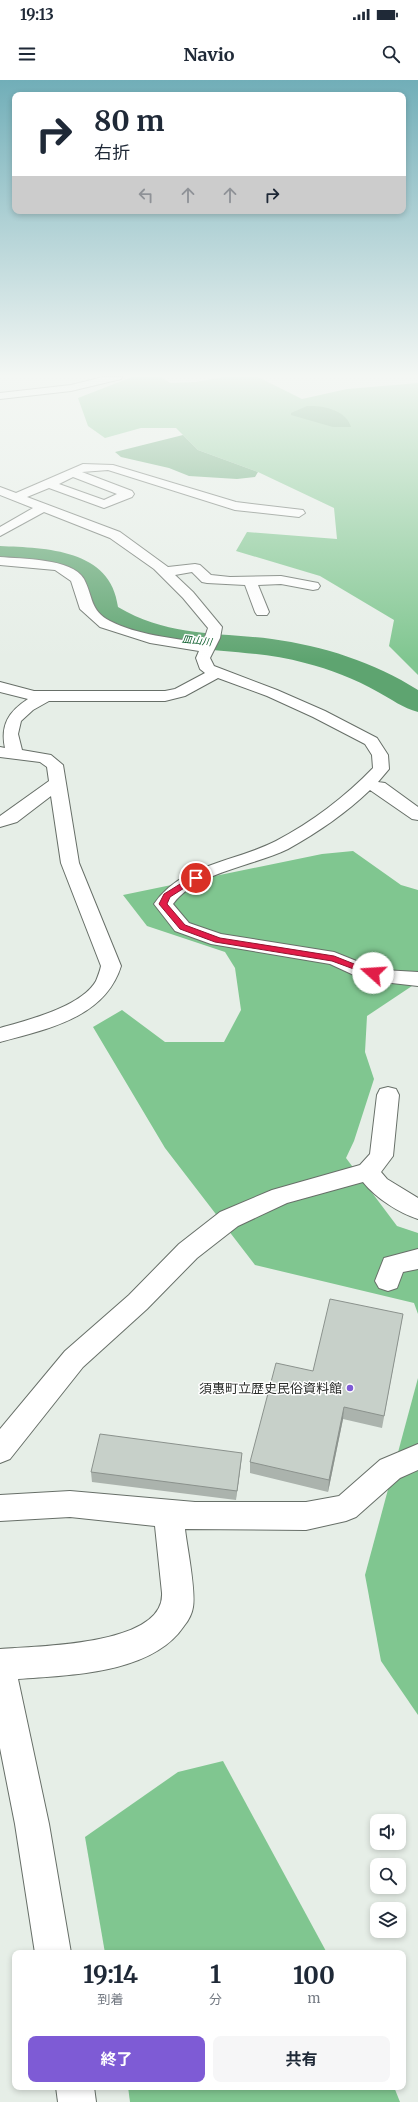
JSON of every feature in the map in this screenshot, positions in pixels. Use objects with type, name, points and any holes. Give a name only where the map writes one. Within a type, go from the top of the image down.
[{"type":"street","points":[[123,471],[235,506],[299,513]]},
{"type":"street","points":[[16,497],[49,484],[71,472],[128,494],[104,504],[49,484]]},
{"type":"street","points":[[0,491],[115,535],[164,572],[188,595],[215,627],[203,658],[208,669],[216,673],[232,677],[285,699],[371,741],[380,755],[381,769],[367,784],[340,808],[281,845],[196,878],[167,896],[163,904],[182,927],[218,940],[334,958],[363,971],[383,976],[418,979]]},
{"type":"street","points":[[0,532],[42,508]]},
{"type":"street","points":[[0,561],[58,566],[77,579],[87,609],[105,624],[150,639],[209,643]]},
{"type":"street","points":[[164,572],[195,568],[207,579],[230,581],[282,580],[313,586]]},
{"type":"street","points":[[250,581],[262,612]]},
{"type":"street","points":[[0,687],[34,696],[165,696],[180,692],[216,673]]},
{"type":"street","points":[[0,1035],[46,1020],[83,1004],[103,986],[111,966],[70,863],[55,765],[45,758],[7,752],[11,724],[18,713],[32,703],[46,696]]},
{"type":"street","points":[[0,822],[11,818],[57,783]]},
{"type":"street","points":[[367,784],[379,787],[418,815]]},
{"type":"street","points":[[0,1450],[74,1359],[138,1302],[188,1251],[229,1219],[280,1196],[368,1172],[381,1156],[388,1095]]},
{"type":"street","points":[[368,1172],[379,1185],[418,1210]]},
{"type":"street","points":[[388,1281],[393,1265],[418,1259]]},
{"type":"street","points":[[0,1508],[70,1504],[139,1510],[168,1515],[306,1516],[346,1508],[390,1469],[418,1457]]},
{"type":"street","points":[[53,1950],[32,1824],[0,1666],[109,1654],[139,1645],[163,1630],[178,1607],[168,1515]]},
{"type":"street","points":[[75,2090],[77,2102]]},
{"type":"shaded area","points":[[177,471],[258,472],[255,477],[237,479],[189,476]]},
{"type":"shaded area","points":[[256,471],[418,471],[418,675],[389,646],[394,620],[320,576],[236,551],[247,532],[337,539],[334,508]]},
{"type":"shaded area","points":[[353,851],[401,885],[418,890],[418,982],[367,1016],[365,1052],[374,1079],[354,1141],[346,1158],[397,1226],[418,1233],[418,1314],[414,1303],[255,1265],[165,1148],[93,1027],[122,1010],[165,1042],[224,1042],[241,1010],[235,968],[225,952],[147,926],[123,895],[322,854]]},
{"type":"shaded area","points":[[418,1378],[418,1715],[381,1661],[365,1575]]},
{"type":"shaded area","points":[[223,1761],[325,1950],[104,1950],[85,1837],[178,1772]]},
{"type":"shaded area","points":[[128,2090],[395,2090],[400,2102],[130,2102]]},
{"type":"building","points":[[330,1299],[403,1314],[384,1416],[344,1407],[329,1480],[250,1462],[276,1363],[313,1371]]},
{"type":"building","points":[[100,1434],[242,1453],[237,1491],[91,1472]]},
{"type":"waterway","name":"皿山川","points":[[0,554],[42,556],[72,563],[84,569],[94,578],[101,590],[105,611],[126,623],[149,632],[173,638],[272,648],[328,660],[374,678],[418,703]]},
{"type":"place","name":"須惠町立歴史民俗資料館","points":[[350,1388]]},
{"type":"route","points":[[196,878],[167,896],[163,904],[172,917],[182,927],[218,940],[334,958],[363,971],[373,973]]}]
